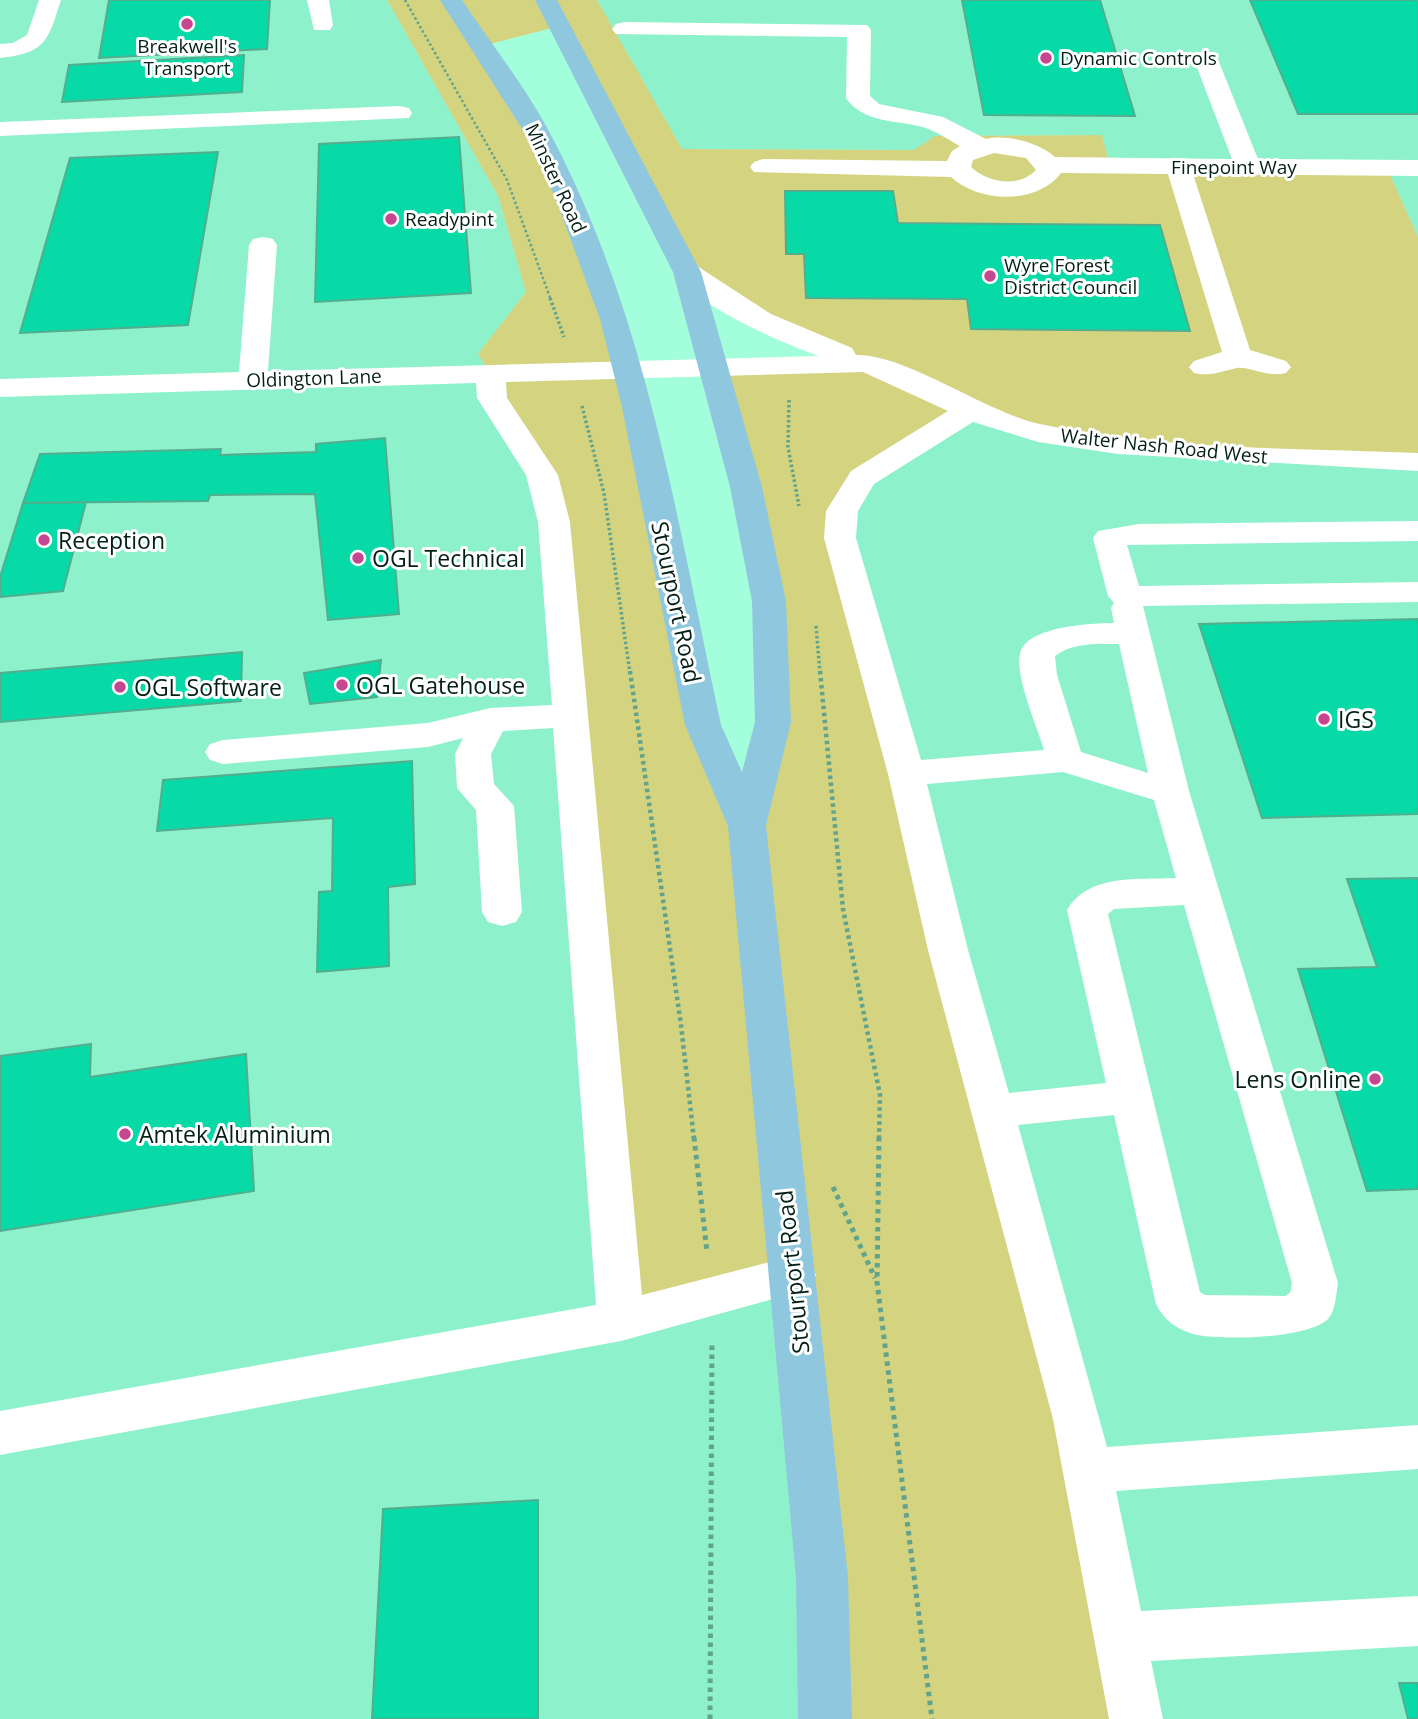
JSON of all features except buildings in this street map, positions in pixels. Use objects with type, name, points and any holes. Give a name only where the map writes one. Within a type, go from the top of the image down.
[{"type":"main road","name":"Minster Road","points":[[450,0],[524,110],[553,163],[614,319],[629,372]]},
{"type":"main road","points":[[546,0],[687,272],[714,369]]},
{"type":"main road","name":"Stourport Road","points":[[714,369],[746,487],[769,601],[773,722],[747,825]]},
{"type":"main road","name":"Stourport Road","points":[[629,372],[703,725],[747,825],[766,1040],[793,1275],[822,1577],[825,1719]]},
{"type":"street","points":[[0,51],[19,49],[37,39],[50,0]]},
{"type":"street","points":[[318,0],[322,25]]},
{"type":"street","points":[[624,29],[859,30],[859,98],[871,110],[894,117],[934,122],[981,147]]},
{"type":"street","points":[[1205,57],[1248,167]]},
{"type":"street","points":[[0,129],[400,113]]},
{"type":"street","points":[[958,169],[961,156],[981,147]]},
{"type":"street","name":"Finepoint Way","points":[[981,147],[1022,148],[1043,158],[1049,165],[1418,168]]},
{"type":"street","points":[[763,167],[958,169],[974,182],[1005,188],[1035,184],[1045,178],[1049,165]]},
{"type":"street","points":[[1178,166],[1237,355],[1255,364],[1276,367]]},
{"type":"street","points":[[253,380],[263,245]]},
{"type":"street","points":[[687,272],[723,302],[791,337],[867,363]]},
{"type":"street","points":[[1204,367],[1224,363],[1237,355]]},
{"type":"street","name":"Walter Nash Road West","points":[[629,372],[867,363],[900,374],[969,411],[1046,434],[1137,447],[1260,456],[1418,462]]},
{"type":"street","name":"Oldington Lane","points":[[0,388],[490,373],[629,372]]},
{"type":"street","points":[[490,373],[492,398],[542,475],[554,522],[621,1321]]},
{"type":"street","points":[[969,411],[935,429],[862,478],[842,511],[840,538],[906,774],[948,950],[1077,1419],[1136,1719]]},
{"type":"street","points":[[1199,890],[1104,896],[1087,910],[1179,1304],[1198,1315],[1290,1316],[1311,1305],[1315,1283],[1199,890],[1170,792],[1109,538],[1139,534],[1418,531]]},
{"type":"street","points":[[1125,596],[1418,592]]},
{"type":"street","points":[[1065,760],[1039,675],[1037,653],[1048,642],[1066,636],[1133,633]]},
{"type":"street","points":[[223,752],[428,735],[490,720],[570,716]]},
{"type":"street","points":[[490,720],[473,754],[476,788],[495,806],[502,912]]},
{"type":"street","points":[[906,774],[1065,760],[1126,782],[1170,792]]},
{"type":"street","points":[[992,1111],[1131,1097]]},
{"type":"street","points":[[0,1433],[621,1321],[793,1275]]},
{"type":"street","points":[[1087,1471],[1418,1447]]},
{"type":"street","points":[[1120,1637],[1418,1621]]},
{"type":"path","points":[[405,0],[507,180],[559,318],[604,493],[681,1025],[712,1298],[710,1719]]},
{"type":"path","points":[[789,365],[789,447],[800,510]]},
{"type":"path","points":[[815,618],[843,909],[880,1095],[877,1282],[932,1719]]},
{"type":"shaded area","points":[[0,0],[387,0],[498,196],[526,292],[478,354],[490,373],[522,442],[793,1275],[825,1719],[0,1719]]},
{"type":"shaded area","points":[[387,0],[597,0],[682,149],[914,150],[935,136],[1102,135],[1110,166],[1387,168],[1418,237],[1418,462],[1137,447],[969,411],[935,429],[842,511],[1136,1719],[825,1719],[793,1276],[621,1321],[554,522],[490,373],[478,354],[526,292],[498,196]],"holes":[[[560,26],[687,272],[864,363],[714,369],[773,722],[746,824],[637,407],[524,110],[482,46]]]},
{"type":"shaded area","points":[[597,0],[1418,0],[1418,237],[1387,168],[1110,166],[1101,135],[935,136],[914,150],[682,149]]},
{"type":"shaded area","points":[[969,411],[1418,462],[1418,1719],[1130,1719],[842,511],[862,478]]},
{"type":"place","name":"Breakwell's Transport","points":[[187,24]]},
{"type":"place","name":"Dynamic Controls","points":[[1046,58]]},
{"type":"place","name":"Readypint","points":[[391,219]]},
{"type":"place","name":"Wyre Forest District Council","points":[[990,276]]},
{"type":"place","name":"Reception","points":[[44,540]]},
{"type":"place","name":"OGL Technical","points":[[358,558]]},
{"type":"place","name":"OGL Gatehouse","points":[[342,685]]},
{"type":"place","name":"OGL Software","points":[[120,687]]},
{"type":"place","name":"IGS","points":[[1324,719]]},
{"type":"place","name":"Lens Online","points":[[1375,1079]]},
{"type":"place","name":"Amtek Aluminium","points":[[125,1134]]}]
